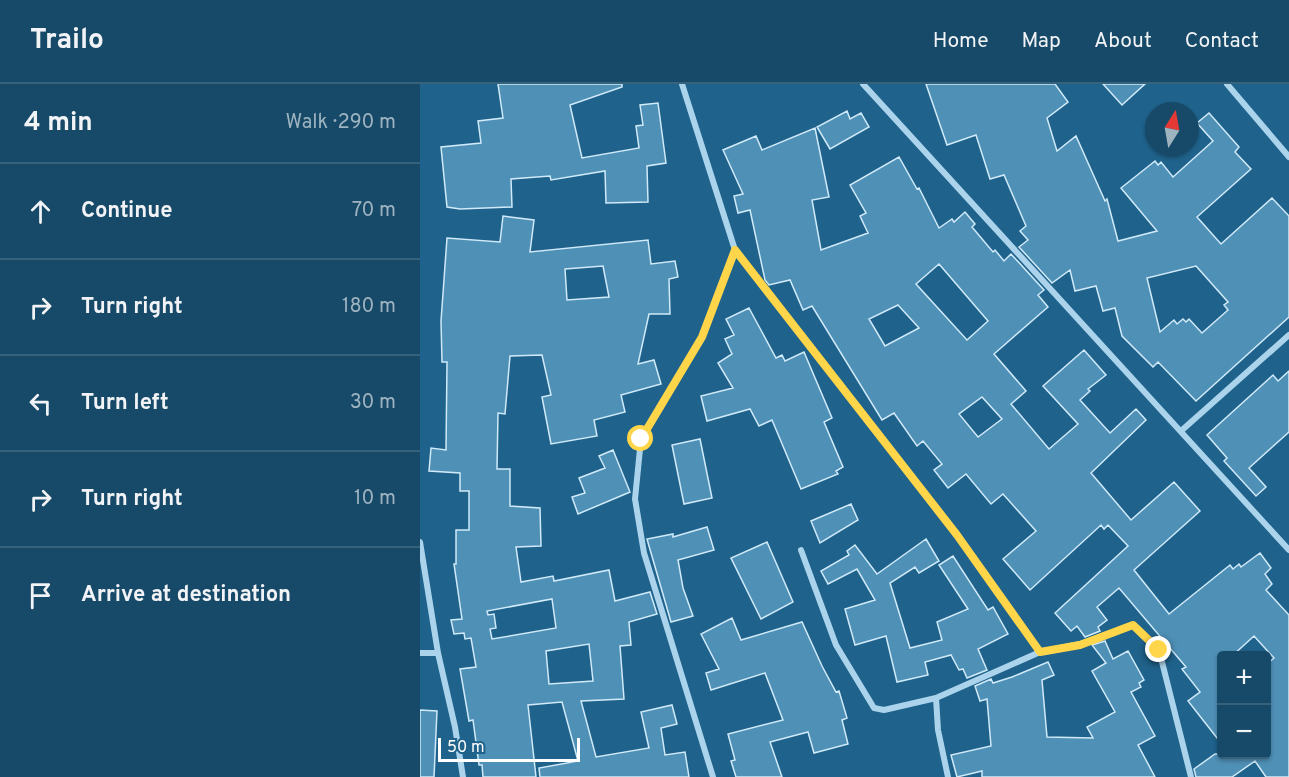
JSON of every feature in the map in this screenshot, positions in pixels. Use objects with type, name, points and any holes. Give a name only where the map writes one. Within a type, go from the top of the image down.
[{"type":"street","points":[[682,84],[735,250],[957,535],[1040,652]]},
{"type":"street","points":[[863,84],[1289,550]]},
{"type":"street","points":[[1227,84],[1289,158]]},
{"type":"street","points":[[713,777],[644,553],[634,499],[641,439],[702,337],[735,250]]},
{"type":"street","points":[[1181,431],[1289,335]]},
{"type":"street","points":[[420,542],[438,652],[455,727],[463,777]]},
{"type":"street","points":[[801,550],[836,645],[868,702],[874,708],[884,710],[936,698],[1040,652],[1080,645],[1125,626],[1133,625],[1159,650],[1191,777]]},
{"type":"street","points":[[420,653],[438,652]]},
{"type":"street","points":[[936,698],[938,730],[948,777]]},
{"type":"building","points":[[498,84],[622,84],[622,87],[570,105],[582,158],[639,148],[636,126],[643,125],[640,105],[658,103],[666,163],[647,166],[648,202],[606,203],[605,171],[551,180],[550,176],[511,179],[512,207],[460,209],[447,207],[441,147],[481,143],[478,121],[503,118]]},
{"type":"building","points":[[926,84],[1055,84],[1068,102],[1047,118],[1057,151],[1076,136],[1105,201],[1107,199],[1118,241],[1157,231],[1121,188],[1155,161],[1158,165],[1161,162],[1173,177],[1199,156],[1213,141],[1199,125],[1199,121],[1209,113],[1239,147],[1235,152],[1251,169],[1197,217],[1221,244],[1272,198],[1289,216],[1289,317],[1196,401],[1158,362],[1153,367],[1122,336],[1115,308],[1103,311],[1096,286],[1075,291],[1070,270],[1052,283],[1019,247],[1028,240],[1020,231],[1026,226],[1004,175],[990,179],[976,135],[947,145]],"holes":[[[1196,266],[1228,302],[1224,305],[1228,310],[1202,333],[1189,319],[1186,322],[1183,319],[1177,324],[1174,320],[1160,332],[1147,278]]]},
{"type":"building","points":[[1103,84],[1145,84],[1122,105]]},
{"type":"building","points":[[847,111],[850,119],[861,113],[869,127],[830,149],[817,127]]},
{"type":"building","points":[[815,128],[829,197],[812,200],[821,250],[868,233],[860,216],[866,213],[850,185],[899,157],[917,189],[919,188],[939,228],[952,219],[954,222],[965,212],[975,224],[972,227],[993,252],[995,250],[1004,261],[1011,254],[1044,290],[1038,295],[1048,307],[994,354],[1026,391],[1011,404],[1049,449],[1078,424],[1043,386],[1084,350],[1106,375],[1088,389],[1090,391],[1080,400],[1110,433],[1136,409],[1146,420],[1091,473],[1131,520],[1174,482],[1200,511],[1134,570],[1169,614],[1230,565],[1233,569],[1239,564],[1241,567],[1260,553],[1271,568],[1265,574],[1272,584],[1266,590],[1289,615],[1289,777],[1266,777],[1255,761],[1232,777],[1196,777],[1194,769],[1215,754],[1217,754],[1217,759],[1271,759],[1271,661],[1274,658],[1271,651],[1268,651],[1254,636],[1238,651],[1217,651],[1217,738],[1188,701],[1200,692],[1182,669],[1186,667],[1119,588],[1097,607],[1107,620],[1098,627],[1100,631],[1085,637],[1077,626],[1071,631],[1055,613],[1128,546],[1108,525],[1104,529],[1101,525],[1030,590],[1003,559],[1036,531],[1003,494],[991,504],[966,474],[948,488],[934,470],[942,464],[923,441],[917,446],[894,413],[882,420],[812,306],[803,310],[790,280],[769,285],[765,280],[750,210],[738,213],[734,196],[743,194],[723,150],[756,136],[762,150]],"holes":[[[939,264],[988,321],[967,340],[916,284]],[[898,305],[919,328],[885,346],[869,319]],[[982,397],[1002,419],[978,437],[959,414]]]},
{"type":"building","points":[[503,216],[534,220],[530,252],[648,240],[651,264],[675,261],[678,277],[669,279],[670,314],[649,314],[638,364],[654,360],[661,384],[621,395],[625,412],[594,420],[597,436],[551,444],[542,397],[551,395],[542,355],[510,356],[505,414],[498,413],[497,469],[510,469],[510,506],[540,508],[541,546],[516,547],[521,582],[553,576],[554,581],[609,570],[615,601],[650,592],[657,614],[629,622],[631,645],[620,646],[624,699],[581,701],[596,757],[649,748],[641,712],[672,705],[677,724],[661,728],[665,755],[685,752],[689,777],[540,777],[539,768],[578,761],[562,702],[528,705],[536,777],[483,777],[482,765],[479,765],[473,720],[469,721],[460,669],[476,667],[471,638],[465,639],[464,633],[454,634],[451,620],[462,619],[454,564],[456,564],[456,530],[469,530],[469,491],[460,491],[460,473],[429,471],[431,448],[446,450],[447,362],[442,362],[441,321],[447,238],[500,242]],"holes":[[[603,266],[609,297],[567,300],[565,269]],[[552,599],[556,628],[492,639],[490,629],[496,628],[494,614],[488,615],[487,611]],[[589,644],[593,681],[549,684],[546,651]]]},
{"type":"building","points":[[749,308],[776,358],[782,355],[785,361],[804,352],[832,418],[824,422],[843,467],[836,471],[838,474],[801,489],[772,420],[759,426],[750,409],[707,421],[701,396],[733,388],[718,363],[732,354],[725,339],[734,335],[726,319]]},
{"type":"building","points":[[1289,371],[1289,432],[1249,468],[1266,487],[1256,496],[1224,461],[1227,458],[1207,435],[1273,375],[1278,381]]},
{"type":"building","points":[[700,439],[712,498],[684,504],[672,445]]},
{"type":"building","points":[[613,450],[630,492],[578,514],[572,497],[585,493],[579,478],[605,468],[599,456]]},
{"type":"building","points":[[851,504],[858,520],[820,543],[811,521]]},
{"type":"building","points":[[707,527],[714,550],[678,560],[683,588],[693,616],[671,622],[647,539],[673,534],[673,537]]},
{"type":"building","points":[[926,539],[939,561],[919,573],[915,567],[890,583],[910,648],[942,640],[937,622],[968,609],[939,565],[953,556],[988,610],[993,607],[1008,634],[978,649],[987,670],[967,678],[963,669],[959,670],[951,655],[925,662],[928,675],[897,682],[886,636],[855,645],[845,609],[875,600],[857,569],[828,584],[821,571],[849,555],[847,551],[855,545],[877,574]]},
{"type":"building","points":[[767,542],[793,602],[761,619],[731,558]]},
{"type":"building","points":[[732,618],[741,640],[802,622],[822,666],[836,692],[839,691],[847,718],[842,720],[848,744],[814,753],[808,732],[770,742],[782,777],[736,777],[731,761],[735,760],[728,734],[783,720],[765,673],[711,690],[706,673],[719,669],[701,634]]},
{"type":"building","points":[[1105,641],[1113,659],[1128,651],[1144,680],[1139,683],[1141,687],[1131,692],[1155,736],[1138,745],[1155,777],[982,777],[982,771],[957,777],[951,755],[991,746],[987,699],[980,701],[975,686],[991,679],[993,683],[1012,677],[1048,662],[1054,675],[1042,680],[1047,737],[1093,738],[1087,727],[1115,712],[1092,671],[1106,663],[1092,645]]},
{"type":"building","points":[[420,710],[437,711],[434,777],[420,777]]},
{"type":"route","points":[[641,439],[702,337],[735,250],[957,535],[1040,652],[1080,645],[1125,626],[1133,625],[1159,650]]}]
